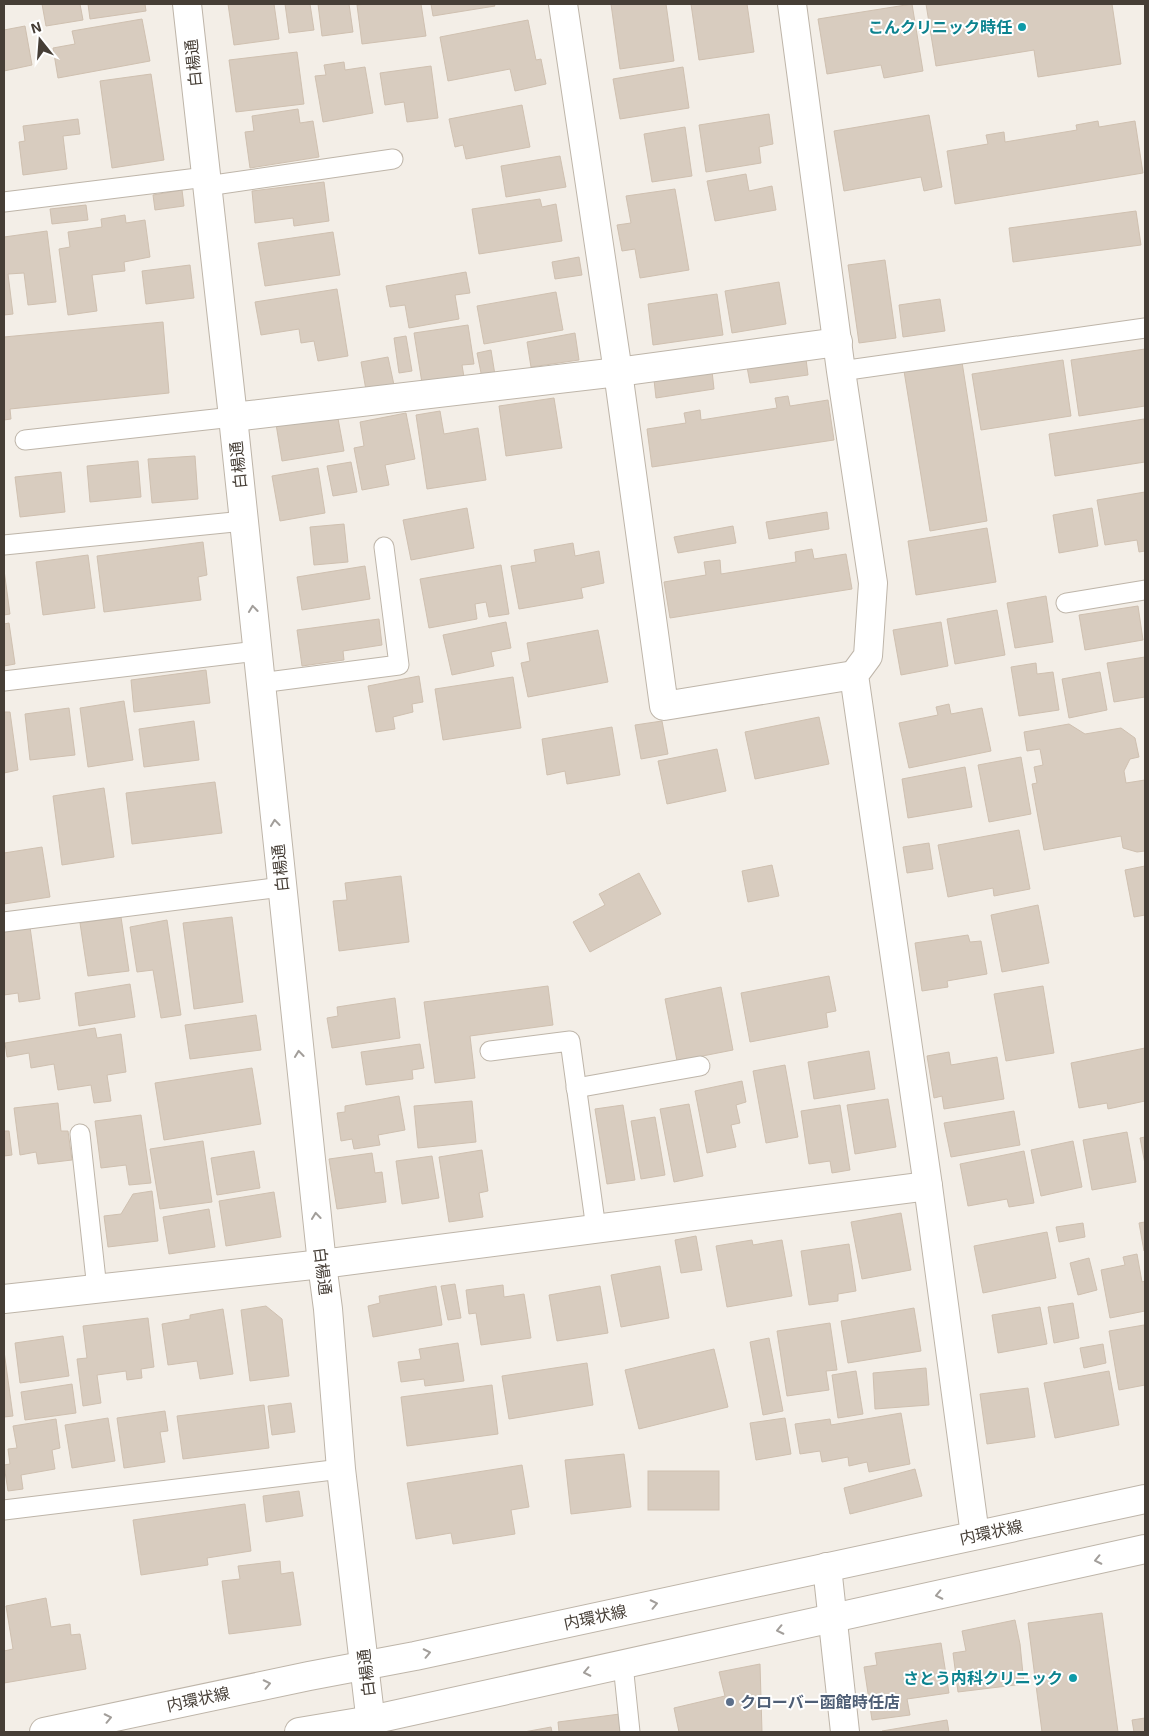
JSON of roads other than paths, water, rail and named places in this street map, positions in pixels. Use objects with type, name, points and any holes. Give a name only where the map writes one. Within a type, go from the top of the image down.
[{"type":"street","name":"白楊通","points":[[187,4],[328,1309],[341,1468],[372,1726]]},
{"type":"street","points":[[563,4],[618,372],[664,706],[854,675],[868,656],[873,583],[841,371],[792,4]]},
{"type":"street","points":[[233,417],[618,372],[838,342]]},
{"type":"street","points":[[854,675],[928,1186],[975,1536]]},
{"type":"street","points":[[4,1299],[322,1264],[928,1186]]},
{"type":"street","name":"内環状線","points":[[44,1732],[364,1666],[1145,1499]]},
{"type":"street","points":[[299,1732],[372,1726],[623,1664],[1145,1549]]},
{"type":"street","points":[[827,1567],[845,1732]]},
{"type":"lane","points":[[4,202],[207,182],[393,159]]},
{"type":"lane","points":[[841,371],[1145,328]]},
{"type":"lane","points":[[25,440],[233,417]]},
{"type":"lane","points":[[4,545],[244,521]]},
{"type":"lane","points":[[260,683],[399,665],[384,547]]},
{"type":"lane","points":[[1066,603],[1145,590]]},
{"type":"lane","points":[[4,680],[257,652]]},
{"type":"lane","points":[[4,922],[282,887]]},
{"type":"lane","points":[[490,1051],[570,1041],[596,1228]]},
{"type":"lane","points":[[576,1088],[700,1066]]},
{"type":"lane","points":[[80,1134],[97,1289]]},
{"type":"lane","points":[[4,1510],[341,1468]]},
{"type":"lane","points":[[623,1664],[630,1732]]},
{"type":"place","name":"こんクリニック時任","points":[[1022,27]]},
{"type":"place","name":"さとう内科クリニック","points":[[1073,1678]]},
{"type":"place","name":"クローバー函館時任店","points":[[730,1702]]}]
